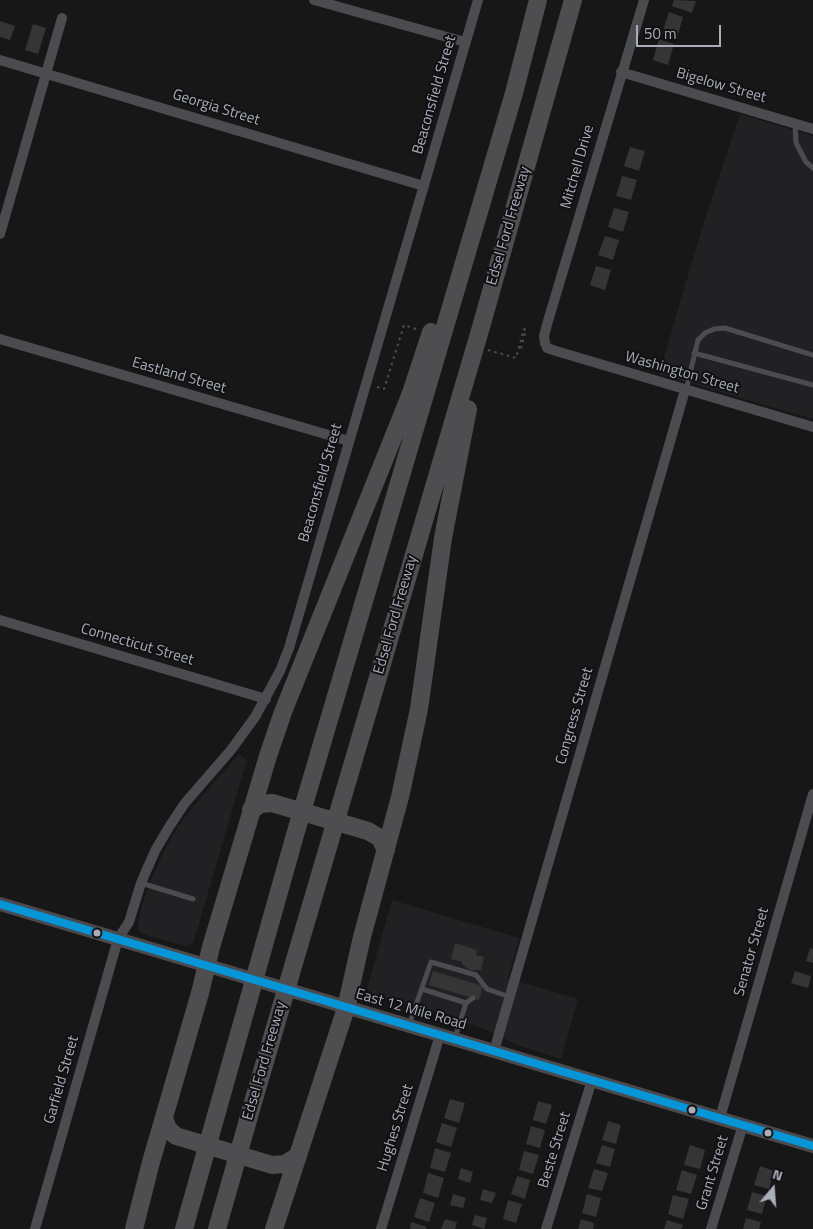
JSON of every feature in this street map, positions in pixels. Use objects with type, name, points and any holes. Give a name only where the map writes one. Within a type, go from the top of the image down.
[{"type":"highway","points":[[184,1229],[293,844],[514,93],[538,0]]},
{"type":"highway","name":"Edsel Ford Freeway","points":[[217,1229],[481,327],[573,0]]},
{"type":"highway","points":[[134,1229],[164,1118],[214,968],[251,810],[283,712],[411,393],[470,202],[514,93]]},
{"type":"highway","points":[[274,1229],[346,1008],[362,936],[386,850],[419,709],[443,538],[462,433],[476,378],[481,327]]},
{"type":"highway","points":[[251,810],[261,804],[272,803],[368,831],[380,838],[386,850]]},
{"type":"highway","points":[[164,1118],[168,1129],[176,1136],[272,1165],[285,1164],[298,1156]]},
{"type":"main road","name":"East 12 Mile Road","points":[[0,904],[813,1146]]},
{"type":"street","points":[[314,0],[466,42]]},
{"type":"street","name":"Beaconsfield Street","points":[[118,939],[129,922],[141,883],[155,851],[169,827],[255,717],[280,671],[289,648],[478,0]]},
{"type":"street","name":"Mitchell Drive","points":[[545,343],[544,336],[548,321],[644,0]]},
{"type":"street","points":[[0,234],[5,201],[47,74],[62,18]]},
{"type":"street","name":"Georgia Street","points":[[0,60],[424,186]]},
{"type":"street","name":"Bigelow Street","points":[[621,72],[813,129]]},
{"type":"street","name":"Eastland Street","points":[[0,340],[349,441]]},
{"type":"street","name":"Washington Street","points":[[545,343],[547,348],[556,352],[813,427]]},
{"type":"street","name":"Congress Street","points":[[494,1051],[686,390]]},
{"type":"street","name":"Connecticut Street","points":[[0,620],[266,699]]},
{"type":"street","name":"Senator Street","points":[[720,1118],[813,794]]},
{"type":"street","name":"Garfield Street","points":[[34,1229],[118,939]]},
{"type":"street","name":"Hughes Street","points":[[381,1229],[440,1035]]},
{"type":"street","name":"Beste Street","points":[[546,1229],[592,1080]]},
{"type":"street","name":"Grant Street","points":[[712,1229],[743,1125]]},
{"type":"lane","points":[[795,123],[796,143],[806,162],[813,168]]},
{"type":"lane","points":[[686,390],[698,340],[705,333],[714,329],[725,328],[813,355]]},
{"type":"lane","points":[[694,353],[813,385]]},
{"type":"lane","points":[[141,883],[194,899]]},
{"type":"lane","points":[[409,1026],[431,962],[476,975],[487,989],[510,997]]},
{"type":"lane","points":[[480,994],[487,989]]},
{"type":"lane","points":[[422,990],[466,1003]]},
{"type":"lane","points":[[455,1039],[466,1003],[474,998]]},
{"type":"path","points":[[365,384],[384,389],[404,325],[423,331]]},
{"type":"path","points":[[488,350],[516,358],[524,329],[526,330],[520,352]]},
{"type":"shaded area","points":[[740,114],[813,136],[813,419],[659,374],[702,228]]},
{"type":"shaded area","points":[[239,754],[247,760],[193,944],[185,946],[143,934],[139,931],[138,922],[142,905],[165,849],[178,826],[192,808]]},
{"type":"shaded area","points":[[392,900],[519,938],[508,978],[578,999],[561,1059],[517,1045],[482,1028],[380,997],[369,991],[367,988]]},
{"type":"building","points":[[674,0],[696,1],[692,13],[672,6]]},
{"type":"building","points":[[669,12],[683,17],[677,38],[662,33]]},
{"type":"building","points":[[0,21],[15,26],[10,40],[0,37]]},
{"type":"building","points":[[33,24],[46,28],[38,54],[25,50]]},
{"type":"building","points":[[659,39],[674,44],[668,65],[653,60]]},
{"type":"building","points":[[630,147],[645,151],[639,171],[624,166]]},
{"type":"building","points":[[622,176],[637,180],[631,200],[616,196]]},
{"type":"building","points":[[614,208],[629,212],[623,232],[608,227]]},
{"type":"building","points":[[605,236],[619,240],[613,260],[598,255]]},
{"type":"building","points":[[596,266],[611,270],[605,290],[590,285]]},
{"type":"building","points":[[455,943],[477,950],[476,955],[484,957],[481,970],[470,970],[462,964],[463,962],[451,959]]},
{"type":"building","points":[[810,948],[813,949],[813,963],[806,961]]},
{"type":"building","points":[[433,971],[483,986],[479,1000],[429,985]]},
{"type":"building","points":[[795,971],[811,976],[808,988],[791,983]]},
{"type":"building","points":[[450,1099],[465,1103],[459,1123],[444,1118]]},
{"type":"building","points":[[538,1101],[552,1105],[546,1124],[533,1120]]},
{"type":"building","points":[[608,1121],[621,1125],[616,1144],[602,1140]]},
{"type":"building","points":[[442,1123],[457,1128],[451,1147],[436,1142]]},
{"type":"building","points":[[531,1126],[545,1130],[540,1148],[526,1144]]},
{"type":"building","points":[[602,1145],[615,1149],[610,1167],[596,1163]]},
{"type":"building","points":[[690,1145],[705,1150],[700,1169],[684,1165]]},
{"type":"building","points":[[435,1148],[451,1153],[445,1172],[430,1168]]},
{"type":"building","points":[[524,1151],[539,1155],[533,1174],[519,1170]]},
{"type":"building","points":[[760,1166],[774,1171],[769,1189],[754,1185]]},
{"type":"building","points":[[461,1168],[473,1172],[470,1183],[458,1179]]},
{"type":"building","points":[[594,1169],[608,1173],[602,1191],[588,1188]]},
{"type":"building","points":[[682,1170],[697,1175],[691,1194],[676,1190]]},
{"type":"building","points":[[428,1173],[444,1178],[438,1198],[423,1193]]},
{"type":"building","points":[[517,1176],[530,1180],[525,1199],[511,1194]]},
{"type":"building","points":[[483,1189],[496,1193],[492,1203],[480,1200]]},
{"type":"building","points":[[752,1192],[767,1196],[762,1214],[747,1210]]},
{"type":"building","points":[[453,1194],[466,1198],[463,1208],[450,1205]]},
{"type":"building","points":[[587,1194],[601,1198],[596,1217],[582,1213]]},
{"type":"building","points":[[673,1195],[689,1199],[683,1219],[668,1214]]},
{"type":"building","points":[[420,1198],[435,1203],[429,1222],[414,1217]]},
{"type":"building","points":[[508,1200],[522,1204],[516,1223],[503,1219]]},
{"type":"building","points":[[475,1215],[487,1218],[484,1229],[472,1225]]},
{"type":"building","points":[[746,1218],[761,1222],[759,1229],[743,1229]]},
{"type":"building","points":[[445,1219],[457,1222],[455,1229],[441,1229]]},
{"type":"building","points":[[581,1219],[594,1223],[593,1229],[578,1229]]},
{"type":"building","points":[[667,1220],[683,1225],[681,1229],[664,1229]]},
{"type":"building","points":[[411,1222],[427,1227],[426,1229],[410,1229]]},
{"type":"transit line","points":[[0,904],[813,1146]]}]
